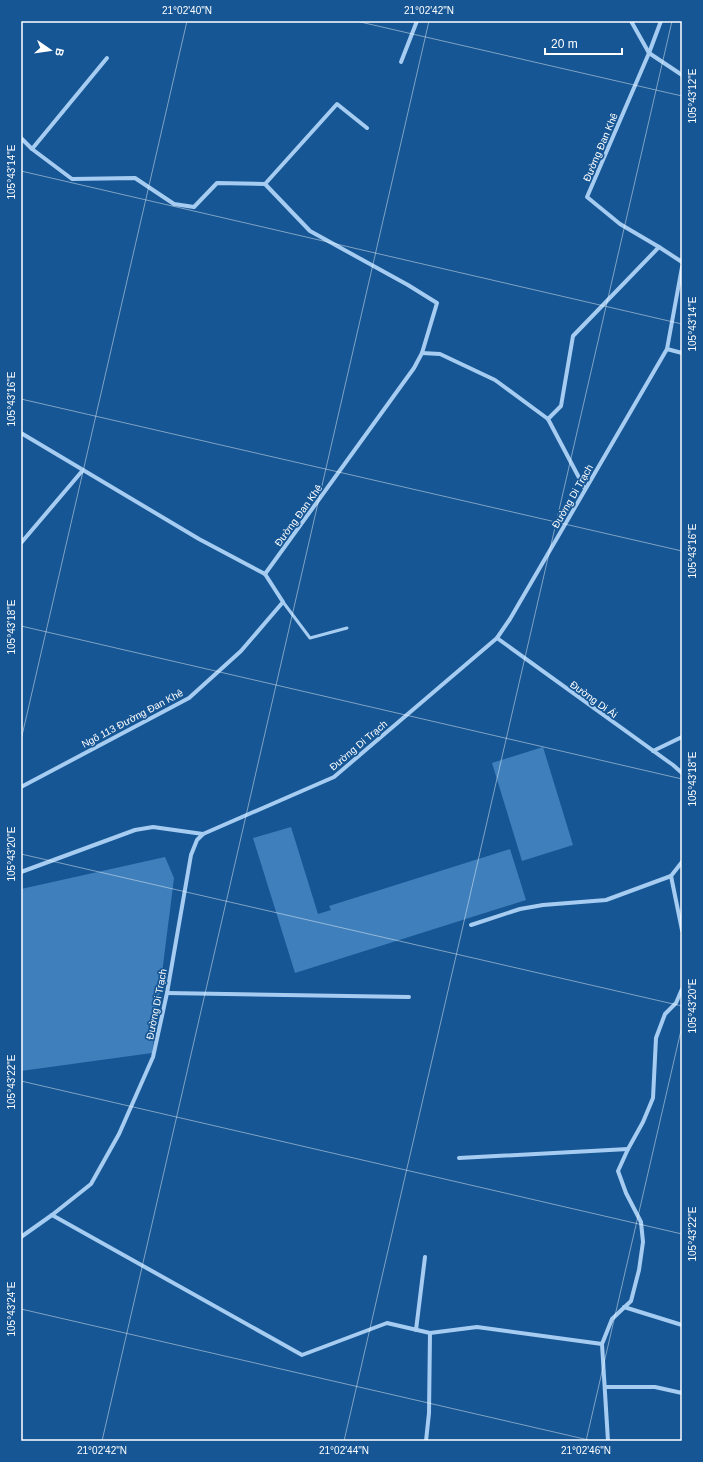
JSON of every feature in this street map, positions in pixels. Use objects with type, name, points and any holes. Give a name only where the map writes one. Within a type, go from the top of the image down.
[{"type":"street","points":[[401,62],[417,21]]},
{"type":"street","points":[[631,21],[649,53],[682,75]]},
{"type":"street","name":"Đường Đan Khê","points":[[661,21],[649,53],[587,197],[620,224],[682,262]]},
{"type":"street","points":[[32,149],[107,58]]},
{"type":"street","points":[[21,138],[32,149],[72,179],[135,178],[174,204],[194,207],[217,183],[265,184],[337,104],[367,128]]},
{"type":"street","name":"Đường Đan Khê","points":[[265,184],[310,231],[437,303],[422,353],[414,368],[265,574]]},
{"type":"street","points":[[548,419],[561,406],[573,336],[659,248]]},
{"type":"street","name":"Đường Di Trạch","points":[[21,1237],[91,1184],[119,1134],[154,1057],[168,993],[191,855],[197,840],[203,834],[334,777],[497,638],[510,619],[667,349],[682,267]]},
{"type":"street","points":[[667,349],[682,353]]},
{"type":"street","points":[[422,353],[440,354],[495,380],[548,419],[585,489]]},
{"type":"street","points":[[21,433],[199,539],[265,574],[283,602]]},
{"type":"street","points":[[21,543],[83,470]]},
{"type":"street","name":"Ngõ 113 Đường Đan Khê","points":[[21,787],[189,698],[241,651],[283,602]]},
{"type":"street","name":"Đường Di Ái","points":[[497,638],[682,773]]},
{"type":"street","points":[[653,751],[682,737]]},
{"type":"street","points":[[21,872],[135,830],[154,827],[203,834]]},
{"type":"street","points":[[471,924],[520,909],[543,905],[606,900],[670,876],[682,862]]},
{"type":"street","points":[[670,876],[682,930]]},
{"type":"street","points":[[608,1441],[602,1344],[612,1319],[631,1301],[639,1270],[643,1242],[641,1222],[626,1193],[618,1172],[628,1149],[643,1122],[653,1098],[656,1038],[665,1014],[676,1003],[682,989]]},
{"type":"street","points":[[168,993],[410,997]]},
{"type":"street","points":[[459,1158],[628,1149]]},
{"type":"street","points":[[52,1215],[302,1355],[387,1323],[430,1333],[477,1327],[602,1344]]},
{"type":"street","points":[[416,1330],[425,1258]]},
{"type":"street","points":[[624,1307],[682,1325]]},
{"type":"street","points":[[426,1441],[429,1413],[430,1333]]},
{"type":"street","points":[[605,1387],[655,1387],[682,1393]]},
{"type":"lane","points":[[283,602],[310,638],[347,628]]},
{"type":"building","points":[[543,747],[573,845],[522,861],[492,763]]},
{"type":"building","points":[[291,827],[318,914],[331,910],[329,906],[510,849],[526,900],[295,973],[253,838]]},
{"type":"building","points":[[165,857],[174,878],[152,1053],[21,1071],[21,889]]}]
